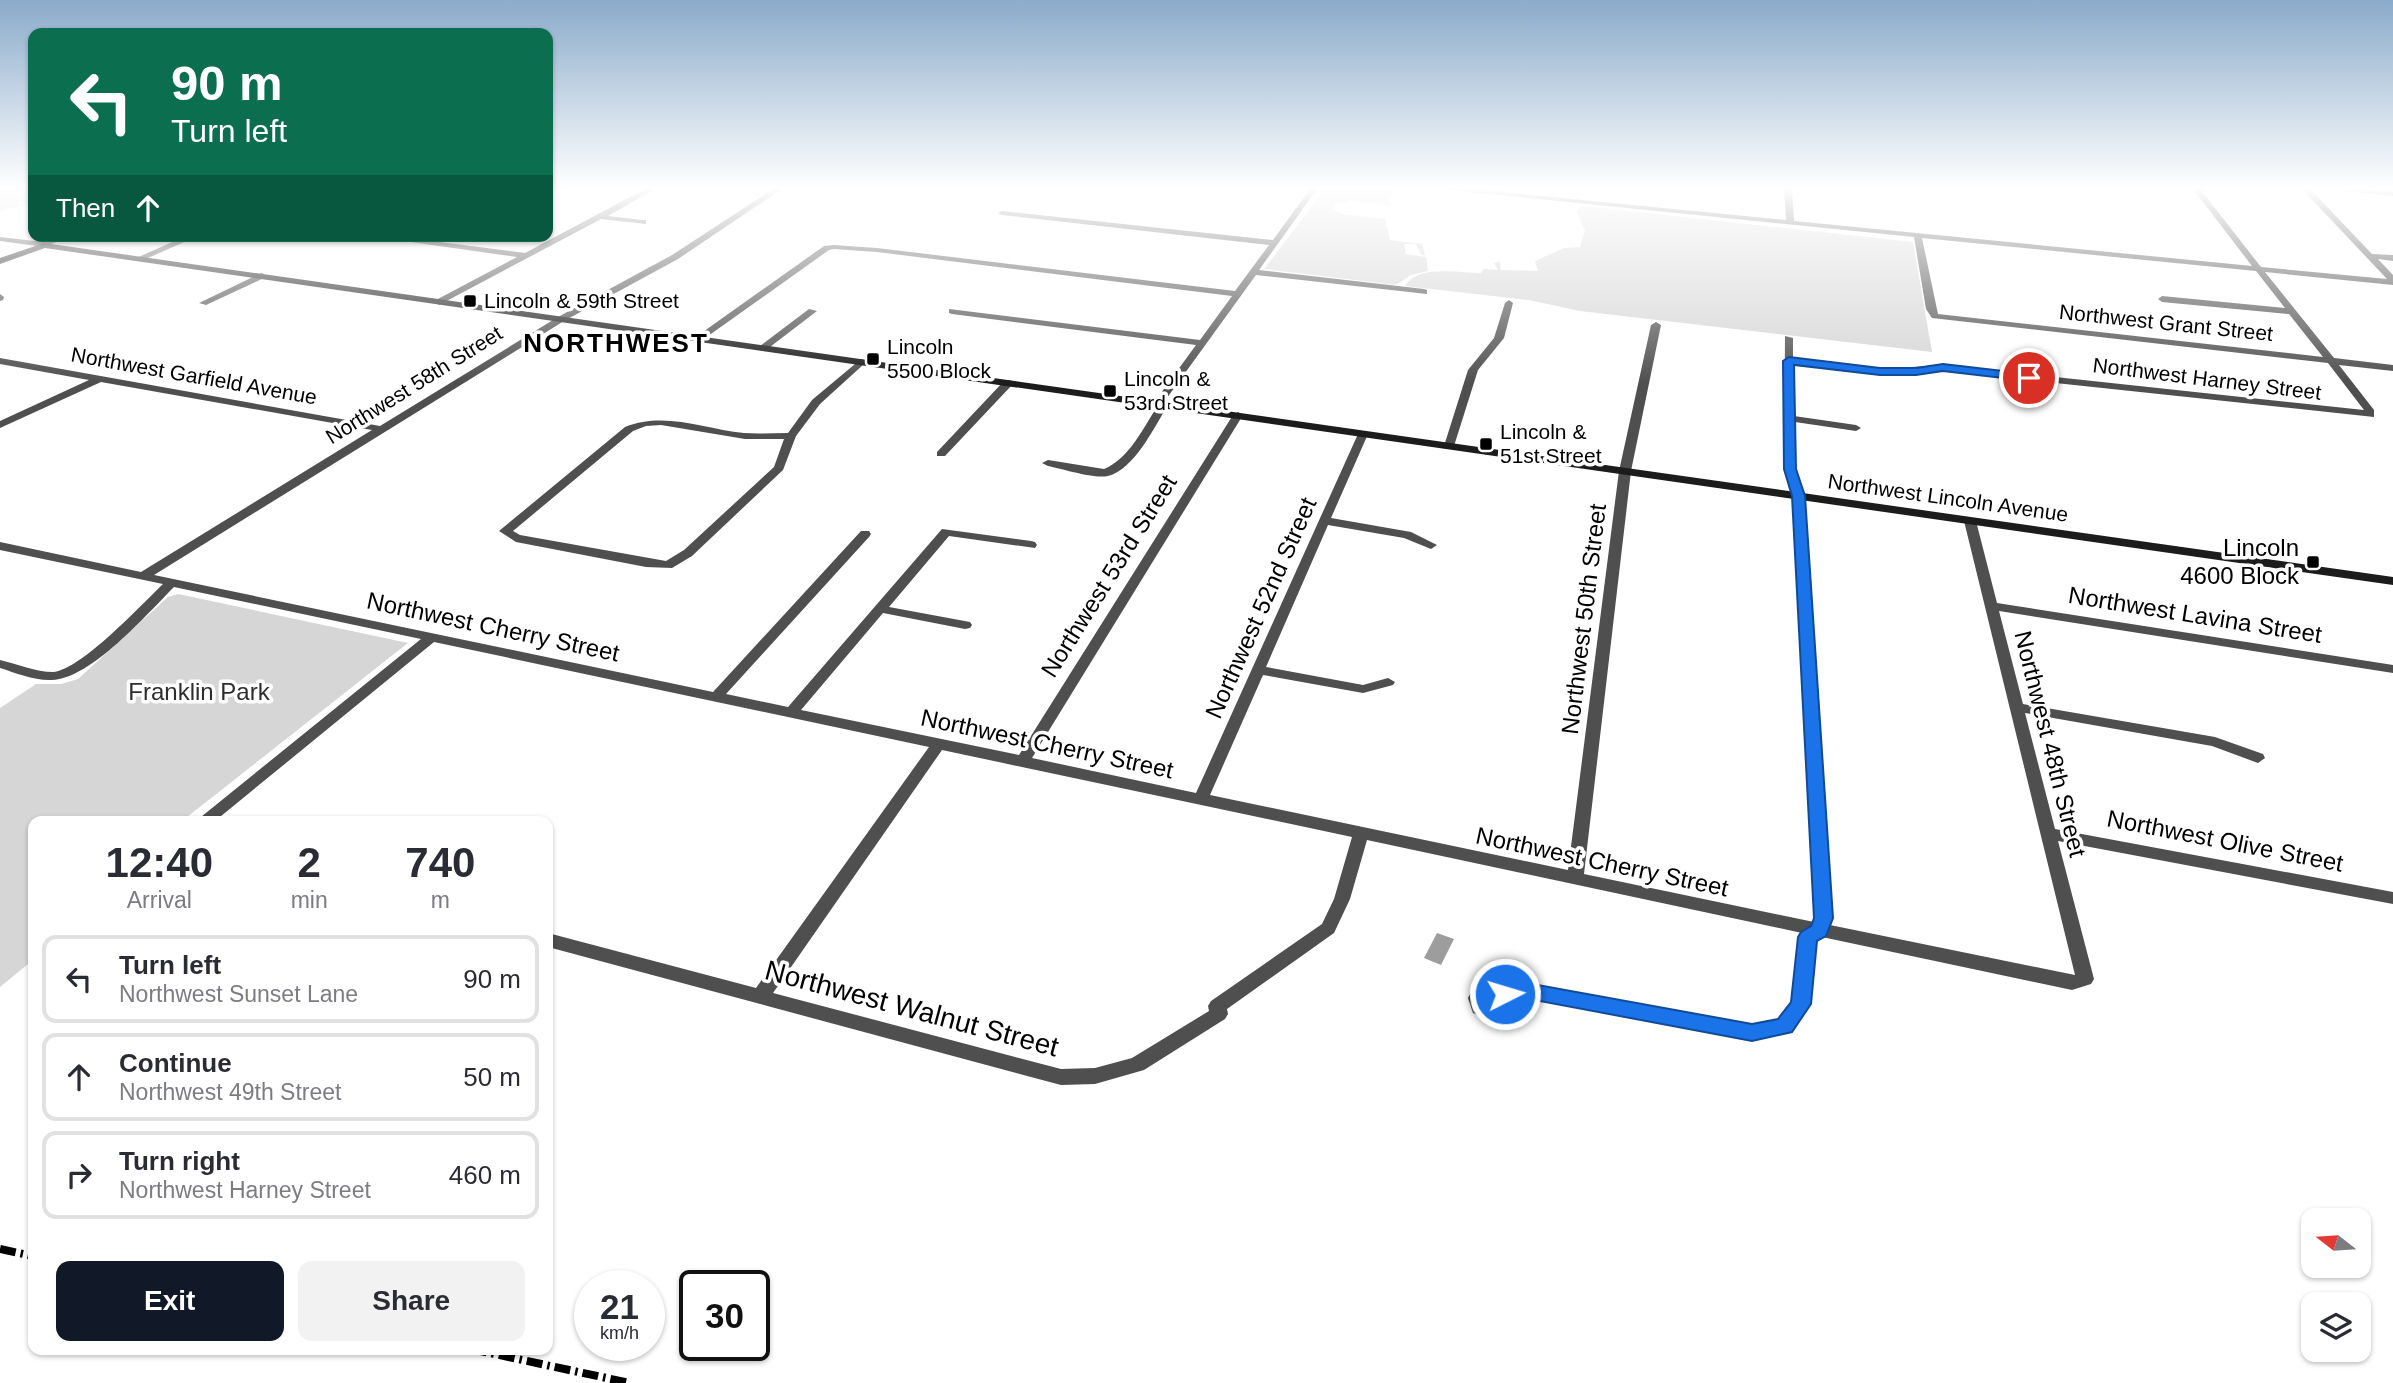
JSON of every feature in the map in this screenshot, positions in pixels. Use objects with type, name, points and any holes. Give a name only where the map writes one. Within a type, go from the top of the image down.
[{"type":"street","points":[[0,261],[21,254]]},
{"type":"street","name":"Northwest Lincoln Avenue","points":[[101,254],[2393,581]]},
{"type":"street","points":[[138,259],[151,254]]},
{"type":"street","points":[[509,254],[526,256]]},
{"type":"street","points":[[439,302],[531,254]]},
{"type":"street","name":"Northwest 58th Street","points":[[143,576],[561,319],[680,254]]},
{"type":"street","points":[[698,339],[819,254]]},
{"type":"street","points":[[906,254],[1238,294]]},
{"type":"street","points":[[1048,463],[1105,472],[1114,471],[1124,462],[1160,405],[1267,254]]},
{"type":"street","name":"Northwest Grant Street","points":[[1921,254],[1931,309],[1936,316],[2393,368]]},
{"type":"street","points":[[2094,254],[2393,281]]},
{"type":"street","points":[[2246,254],[2331,361]]},
{"type":"street","points":[[2368,254],[2393,281]]},
{"type":"street","points":[[2370,256],[2393,258]]},
{"type":"street","points":[[1254,272],[1423,292]]},
{"type":"street","points":[[203,303],[261,276]]},
{"type":"street","points":[[2162,299],[2293,313]]},
{"type":"street","points":[[1449,446],[1473,370],[1499,338],[1509,303]]},
{"type":"street","points":[[763,348],[812,311]]},
{"type":"street","points":[[952,311],[1202,344]]},
{"type":"street","name":"Northwest 50th Street","points":[[1575,879],[1625,471],[1656,325]]},
{"type":"street","points":[[1505,987],[1752,1033],[1784,1026],[1801,1004],[1808,937],[1819,931],[1824,918],[1798,496],[1790,469],[1788,338]]},
{"type":"street","name":"Northwest Garfield Avenue","points":[[0,361],[382,429]]},
{"type":"street","name":"Northwest Harney Street","points":[[1789,361],[1880,372],[1916,372],[1943,368],[2370,415],[2369,410],[2331,361]]},
{"type":"street","points":[[792,436],[745,436],[661,422],[644,423],[629,429],[505,531],[516,538],[668,565],[688,553],[779,468],[792,436],[816,402],[861,362]]},
{"type":"street","points":[[0,425],[99,379]]},
{"type":"street","points":[[941,454],[1008,383]]},
{"type":"street","name":"Northwest 53rd Street","points":[[1022,762],[1238,415]]},
{"type":"street","points":[[1789,418],[1856,428]]},
{"type":"street","name":"Northwest 52nd Street","points":[[1200,800],[1363,433]]},
{"type":"street","points":[[1326,521],[1406,535],[1431,545]]},
{"type":"street","name":"Northwest 48th Street","points":[[1970,521],[2085,979]]},
{"type":"street","points":[[791,713],[946,532],[1031,545]]},
{"type":"street","points":[[716,697],[865,534]]},
{"type":"street","name":"Northwest Cherry Street","points":[[0,546],[2052,980],[2072,983],[2085,979]]},
{"type":"street","points":[[0,664],[54,676],[69,673],[89,660],[172,582]]},
{"type":"street","name":"Northwest Lavina Street","points":[[1990,606],[2393,669]]},
{"type":"street","points":[[880,608],[965,625]]},
{"type":"street","points":[[210,816],[432,637]]},
{"type":"street","points":[[1258,670],[1363,689],[1388,682]]},
{"type":"street","points":[[2015,707],[2216,742],[2258,758]]},
{"type":"street","points":[[760,996],[939,744]]},
{"type":"street","name":"Northwest Olive Street","points":[[2048,833],[2393,898]]},
{"type":"street","name":"Northwest Walnut Street","points":[[553,941],[1061,1077],[1095,1076],[1137,1064],[1219,1014],[1217,1006],[1328,928],[1342,899],[1362,834]]},
{"type":"green space","points":[[1276,254],[1406,254],[1426,257],[1428,271],[1411,275],[1396,285],[1264,269]]},
{"type":"green space","points":[[1552,254],[1915,254],[1932,352],[1580,311],[1529,300],[1405,286],[1411,279],[1429,272],[1481,273],[1484,269],[1498,270],[1494,263],[1500,262],[1501,270],[1538,271],[1535,262]]},
{"type":"green space","name":"Franklin Park","points":[[178,594],[408,643],[188,816],[28,816],[28,964],[0,987],[0,708],[36,684],[61,684],[78,679],[168,597]]},
{"type":"shaded area","points":[[1437,933],[1454,939],[1441,965],[1424,958]]},
{"type":"railway","points":[[0,1249],[28,1255]]},
{"type":"railway","points":[[499,1355],[630,1383]]},
{"type":"place","name":"Lincoln & 59th Street","points":[[470,301]]},
{"type":"place","name":"Lincoln 5500 Block","points":[[873,359]]},
{"type":"place","name":"Lincoln & 53rd Street","points":[[1110,391]]},
{"type":"place","name":"Lincoln & 51st Street","points":[[1486,444]]},
{"type":"place","name":"Lincoln 4600 Block","points":[[2313,562]]},
{"type":"district","name":"NORTHWEST","points":[[616,343]]},
{"type":"route","points":[[1505,994],[1505,987],[1519,989],[1752,1033],[1784,1026],[1801,1004],[1808,937],[1819,931],[1824,918],[1798,496],[1790,469],[1789,361],[1880,372],[1916,372],[1943,368],[2029,378]]}]
